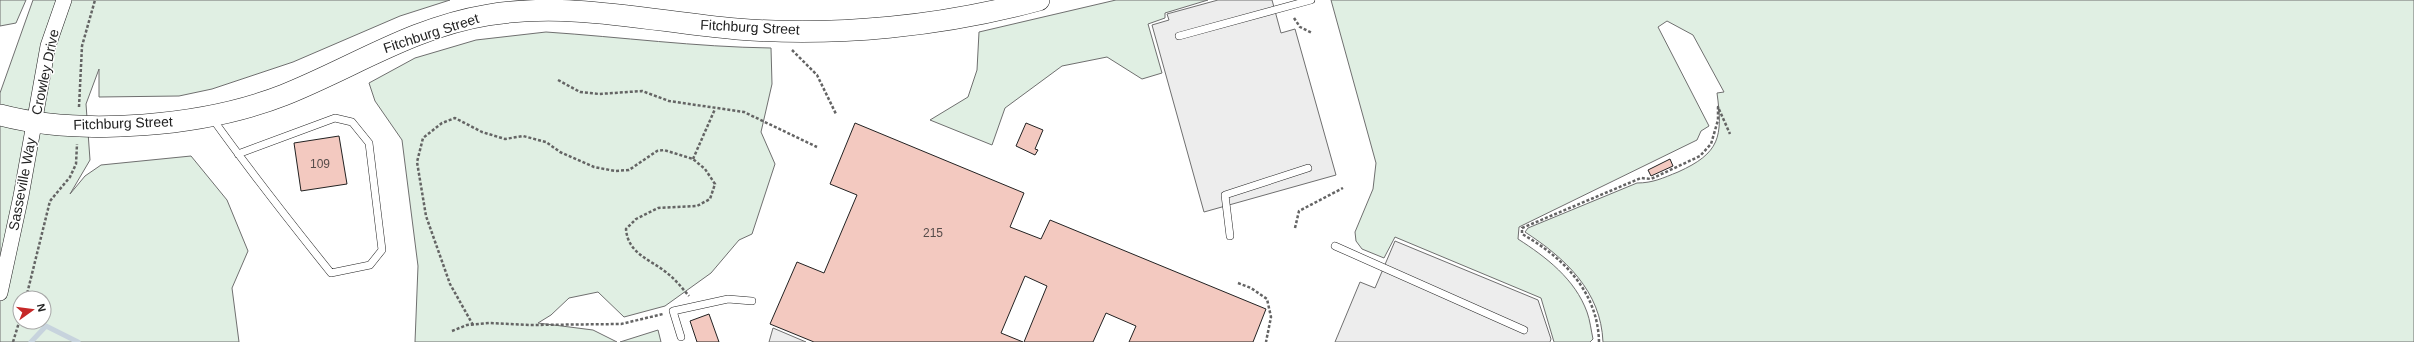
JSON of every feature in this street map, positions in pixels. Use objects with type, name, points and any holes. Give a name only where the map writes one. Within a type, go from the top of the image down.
[{"type":"street","name":"Crowley Drive","points":[[34,121],[48,46],[64,0]]},
{"type":"street","name":"Fitchburg Street","points":[[0,115],[34,121],[79,126],[132,125],[211,116],[253,106],[284,95],[382,48],[436,28],[487,15],[536,10],[561,10],[620,14],[741,29],[832,30],[926,22],[994,11],[1039,0]]},
{"type":"street","name":"Sasseville Way","points":[[0,293],[34,121]]},
{"type":"lane","points":[[1179,36],[1311,0]]},
{"type":"lane","points":[[211,116],[238,154],[331,274],[370,265],[382,250],[369,143],[352,122],[335,118],[238,154]]},
{"type":"lane","points":[[1230,236],[1225,195],[1308,168]]},
{"type":"lane","points":[[1335,246],[1524,330]]},
{"type":"lane","points":[[681,337],[673,311],[728,300],[752,301]]},
{"type":"path","points":[[28,290],[50,201],[70,177],[76,164],[79,126],[80,64],[85,31],[95,0]]},
{"type":"path","points":[[1294,18],[1300,27],[1312,33]]},
{"type":"path","points":[[790,48],[817,75],[836,114]]},
{"type":"path","points":[[558,80],[580,92],[599,94],[642,91],[669,101],[715,109],[744,112],[817,147]]},
{"type":"path","points":[[1599,342],[1594,311],[1577,278],[1547,250],[1522,234],[1522,228],[1641,178],[1651,179],[1700,156],[1711,144],[1718,120],[1718,107],[1730,134]]},
{"type":"path","points":[[694,159],[715,109]]},
{"type":"path","points":[[473,324],[450,284],[426,216],[417,162],[423,138],[442,123],[454,118],[482,132],[505,139],[523,136],[546,142],[560,152],[594,167],[615,171],[629,170],[657,151],[664,150],[694,159],[705,169],[715,184],[710,199],[697,206],[658,208],[636,219],[626,229],[627,240],[639,255],[667,273],[689,295],[692,306]]},
{"type":"path","points":[[1295,228],[1299,211],[1343,188]]},
{"type":"path","points":[[1238,283],[1251,288],[1267,299],[1271,317],[1266,342]]},
{"type":"path","points":[[452,331],[473,324],[621,324],[673,311]]},
{"type":"path","points":[[13,342],[17,330]]},
{"type":"green space","points":[[0,0],[26,0],[16,23],[0,26]]},
{"type":"green space","points":[[33,0],[450,0],[400,16],[293,62],[212,89],[179,96],[99,97],[99,69],[86,104],[90,160],[70,194],[85,176],[101,165],[191,156],[227,200],[248,251],[232,288],[239,342],[0,342],[0,93]]},
{"type":"green space","points":[[1116,0],[1208,0],[1165,13],[1165,18],[1148,24],[1162,73],[1142,79],[1107,57],[1062,66],[1005,108],[992,145],[930,120],[968,97],[977,70],[979,32]]},
{"type":"green space","points":[[1331,0],[2414,0],[2414,342],[1603,342],[1601,324],[1596,307],[1588,292],[1567,265],[1540,242],[1525,232],[1528,228],[1637,183],[1653,181],[1678,172],[1703,158],[1716,142],[1719,121],[1717,93],[1724,92],[1693,35],[1667,21],[1658,27],[1709,126],[1701,131],[1697,140],[1519,227],[1518,239],[1549,261],[1567,279],[1582,300],[1588,315],[1593,339],[1590,342],[1554,342],[1541,298],[1395,237],[1384,258],[1362,249],[1356,241],[1355,232],[1373,189],[1376,163]]},
{"type":"green space","points":[[546,32],[687,44],[771,48],[772,84],[761,132],[775,164],[752,234],[739,240],[711,273],[665,306],[624,317],[598,292],[569,298],[551,315],[538,323],[593,330],[617,342],[415,342],[418,266],[402,140],[375,101],[369,83],[415,58],[476,40]]},
{"type":"green space","points":[[658,330],[661,342],[620,342]]},
{"type":"shaded area","points":[[1218,0],[1272,0],[1281,33],[1295,29],[1336,175],[1204,212],[1152,25],[1169,20],[1167,14]]},
{"type":"shaded area","points":[[1395,241],[1538,300],[1551,339],[1550,342],[1335,342],[1360,282],[1375,288]]},
{"type":"shaded area","points":[[773,328],[806,342],[769,342]]},
{"type":"building","points":[[855,123],[1024,193],[1010,227],[1041,239],[1050,220],[1266,309],[1253,342],[1129,342],[1136,326],[1106,313],[1093,342],[1024,342],[1047,286],[1025,276],[1001,333],[1023,342],[814,342],[770,324],[797,262],[824,273],[857,195],[830,184]]},
{"type":"building","points":[[1026,123],[1043,130],[1035,149],[1038,150],[1035,155],[1016,146]]},
{"type":"building","points":[[339,136],[347,184],[301,191],[294,143]]},
{"type":"building","points":[[1670,159],[1673,166],[1651,176],[1648,170]]},
{"type":"building","points":[[709,314],[719,342],[697,342],[690,321]]},
{"type":"waterway","points":[[31,342],[46,326],[78,342]]}]
